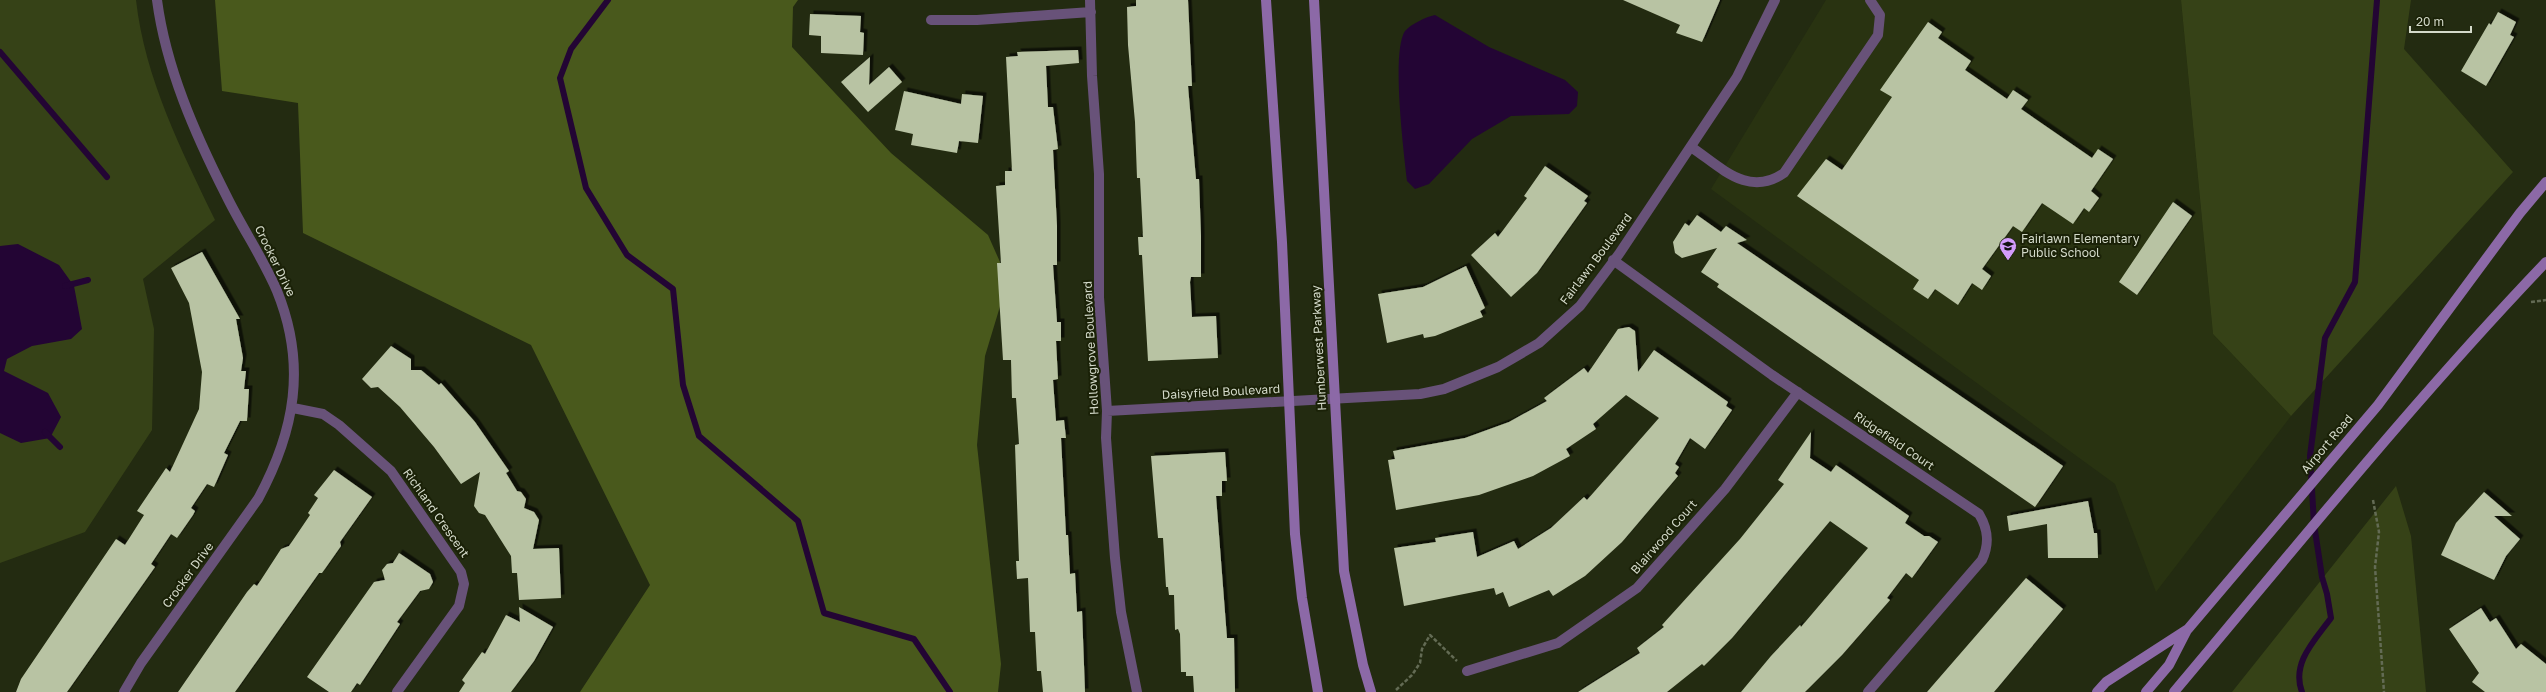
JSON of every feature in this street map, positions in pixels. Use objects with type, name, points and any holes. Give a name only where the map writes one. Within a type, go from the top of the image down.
[{"type":"main road","points":[[1266,0],[1290,401],[1295,534],[1302,598],[1318,692]]},
{"type":"main road","name":"Humberwest Parkway","points":[[1314,0],[1336,400],[1337,464],[1344,571],[1362,665],[1370,692]]},
{"type":"main road","name":"Airport Road","points":[[2097,692],[2106,682],[2188,628],[2378,405],[2515,220],[2546,182]]},
{"type":"main road","points":[[2174,692],[2307,533],[2506,304],[2546,262]]},
{"type":"main road","points":[[2146,692],[2169,665],[2188,628]]},
{"type":"street","name":"Crocker Drive","points":[[124,692],[141,663],[258,499],[278,459],[293,408],[293,354],[284,309],[264,264],[226,196],[202,145],[168,58],[157,0]]},
{"type":"street","name":"Hollowgrove Boulevard","points":[[1090,0],[1099,174],[1099,297],[1107,411],[1106,438],[1115,558],[1122,612],[1138,692]]},
{"type":"street","name":"Fairlawn Boulevard","points":[[1336,400],[1432,392],[1459,384],[1498,367],[1539,343],[1580,306],[1691,147],[1737,77],[1775,0]]},
{"type":"street","points":[[1691,147],[1739,180],[1751,183],[1774,180],[1784,173],[1878,35],[1880,15],[1870,0]]},
{"type":"street","points":[[931,20],[977,20],[1091,12]]},
{"type":"street","name":"Ridgefield Court","points":[[1613,260],[1798,392],[1979,514],[1986,526],[1988,547],[1982,560],[1868,692]]},
{"type":"street","name":"Blairwood Court","points":[[1467,671],[1558,643],[1637,588],[1725,489],[1798,392]]},
{"type":"street","name":"Daisyfield Boulevard","points":[[1107,411],[1290,401],[1336,400]]},
{"type":"street","name":"Richland Crescent","points":[[293,408],[323,414],[339,425],[391,471],[461,572],[463,591],[457,610],[397,692]]},
{"type":"path","points":[[2373,500],[2379,532],[2376,568],[2384,692]]},
{"type":"path","points":[[1396,690],[1412,675],[1420,663],[1422,649],[1430,635],[1467,671]]},
{"type":"shaded area","points":[[0,0],[136,0],[147,58],[156,86],[177,140],[215,220],[143,279],[154,329],[152,430],[85,532],[0,563]]},
{"type":"shaded area","points":[[215,0],[798,0],[793,7],[792,47],[891,153],[988,235],[1008,280],[985,356],[977,445],[1001,664],[998,692],[580,692],[650,585],[531,345],[303,233],[298,103],[222,91]]},
{"type":"shaded area","name":"Fairlawn Elementary Public School","points":[[1826,0],[2181,0],[2213,334],[2291,416],[2156,592],[2115,484],[1711,189]]},
{"type":"shaded area","points":[[2181,0],[2411,0],[2404,49],[2513,172],[2291,416],[2213,334]]},
{"type":"shaded area","points":[[1435,15],[1489,47],[1565,80],[1578,92],[1577,106],[1569,114],[1511,116],[1472,139],[1429,184],[1415,189],[1407,181],[1401,127],[1399,59],[1401,42],[1405,31],[1419,21]]},
{"type":"shaded area","points":[[18,244],[59,265],[74,286],[82,329],[71,339],[32,346],[7,359],[4,371],[48,393],[61,417],[50,438],[21,443],[0,433],[0,246]]},
{"type":"shaded area","points":[[2396,486],[2411,536],[2426,692],[2232,692]]},
{"type":"building","points":[[1136,0],[1188,0],[1192,86],[1188,86],[1196,179],[1199,179],[1201,236],[1201,277],[1191,277],[1190,282],[1192,317],[1216,316],[1218,358],[1148,361],[1142,255],[1139,255],[1138,237],[1143,237],[1140,178],[1137,178],[1135,122],[1128,45],[1127,7],[1136,6]]},
{"type":"building","points":[[1623,0],[1720,0],[1702,42],[1676,33],[1680,25]]},
{"type":"building","points":[[2498,12],[2516,22],[2510,35],[2514,37],[2486,86],[2461,71],[2489,23],[2491,25]]},
{"type":"building","points":[[810,14],[861,16],[860,32],[864,33],[863,55],[821,53],[821,36],[809,35]]},
{"type":"building","points":[[1928,22],[1942,32],[1938,38],[1971,61],[1965,70],[2007,99],[2013,90],[2028,100],[2021,109],[2092,158],[2098,149],[2113,159],[2091,191],[2099,198],[2089,212],[2084,208],[2073,224],[2042,203],[2022,232],[2013,226],[1982,269],[1991,276],[1982,290],[1972,283],[1958,305],[1935,289],[1928,299],[1913,289],[1919,280],[1797,196],[1826,159],[1842,170],[1892,97],[1880,90]]},
{"type":"building","points":[[1078,50],[1079,63],[1046,66],[1048,107],[1053,107],[1058,149],[1053,150],[1057,226],[1057,265],[1053,265],[1057,322],[1061,322],[1061,341],[1056,341],[1058,379],[1053,380],[1056,421],[1064,420],[1066,438],[1061,438],[1066,535],[1068,535],[1070,574],[1075,573],[1077,612],[1082,611],[1085,692],[1043,692],[1041,671],[1037,671],[1035,632],[1030,632],[1028,578],[1017,579],[1016,561],[1019,561],[1015,445],[1019,444],[1016,398],[1012,398],[1011,360],[1003,360],[997,263],[1001,263],[996,186],[1005,185],[1005,171],[1012,171],[1006,57],[1018,56],[1017,52]]},
{"type":"building","points":[[870,57],[869,85],[889,67],[902,82],[868,112],[841,82]]},
{"type":"building","points":[[904,91],[961,104],[962,94],[983,96],[978,143],[959,141],[957,153],[911,145],[913,134],[895,130]]},
{"type":"building","points":[[1545,166],[1588,196],[1584,201],[1587,203],[1537,273],[1511,297],[1471,255],[1495,233],[1498,237],[1527,198],[1524,196]]},
{"type":"building","points":[[2173,202],[2192,216],[2137,295],[2119,282]]},
{"type":"building","points":[[1697,215],[1721,232],[1726,226],[1747,240],[1737,243],[2063,466],[2035,507],[1717,287],[1719,284],[1701,272],[1717,248],[1682,258],[1675,253],[1673,242],[1685,223],[1689,226]]},
{"type":"building","points":[[202,252],[240,319],[236,319],[243,358],[241,371],[246,371],[244,389],[249,389],[247,421],[240,421],[224,453],[228,455],[214,487],[207,484],[191,508],[195,511],[193,515],[177,538],[171,534],[151,564],[155,567],[67,692],[16,692],[21,679],[116,539],[125,545],[144,515],[137,511],[166,468],[170,472],[199,409],[202,372],[189,303],[171,268]]},
{"type":"building","points":[[1466,266],[1485,308],[1480,311],[1483,317],[1435,336],[1424,338],[1423,334],[1387,343],[1378,294],[1423,287]]},
{"type":"building","points":[[1629,327],[1635,331],[1638,372],[1654,350],[1728,402],[1726,406],[1732,410],[1705,449],[1690,438],[1675,464],[1679,467],[1675,473],[1678,476],[1622,542],[1585,576],[1553,596],[1549,590],[1509,607],[1503,592],[1496,595],[1494,588],[1404,606],[1394,548],[1436,542],[1435,538],[1473,532],[1477,557],[1514,541],[1518,549],[1551,528],[1584,497],[1587,500],[1659,418],[1626,395],[1593,424],[1596,429],[1566,449],[1570,456],[1533,476],[1479,495],[1396,510],[1388,460],[1395,459],[1393,451],[1465,438],[1509,422],[1547,401],[1544,398],[1584,368],[1588,373],[1618,329]]},
{"type":"building","points":[[391,346],[411,359],[411,370],[421,370],[439,385],[441,383],[475,422],[509,471],[506,473],[517,491],[521,492],[526,499],[524,508],[534,512],[539,520],[533,549],[559,548],[561,598],[519,600],[517,573],[512,573],[511,556],[485,515],[479,513],[474,506],[480,472],[461,484],[434,447],[400,407],[378,387],[371,388],[362,379]]},
{"type":"building","points":[[1811,432],[1810,458],[1831,472],[1836,465],[1909,516],[1905,523],[1924,536],[1929,536],[1938,542],[1912,578],[1906,573],[1887,598],[1890,600],[1842,655],[1805,692],[1741,692],[1771,656],[1800,625],[1801,627],[1868,548],[1830,521],[1732,638],[1704,666],[1702,664],[1667,692],[1578,692],[1640,653],[1637,648],[1664,627],[1662,625],[1740,539],[1784,484],[1778,480]]},
{"type":"building","points":[[1225,452],[1227,481],[1222,481],[1222,496],[1216,496],[1227,638],[1234,638],[1235,692],[1194,692],[1193,676],[1186,676],[1186,672],[1181,672],[1180,634],[1178,629],[1175,630],[1174,595],[1169,595],[1168,587],[1166,587],[1163,538],[1158,538],[1151,456]]},
{"type":"building","points":[[334,470],[372,497],[340,542],[341,546],[322,573],[319,573],[235,692],[178,692],[247,592],[254,584],[257,586],[281,549],[289,546],[310,515],[308,513],[318,498],[314,495]]},
{"type":"building","points":[[2484,492],[2512,516],[2494,516],[2520,539],[2506,556],[2494,580],[2441,555],[2456,523]]},
{"type":"building","points":[[2088,501],[2094,533],[2097,533],[2098,558],[2048,558],[2047,524],[2009,531],[2007,516]]},
{"type":"building","points":[[399,553],[430,574],[433,582],[429,589],[420,591],[397,622],[400,624],[360,685],[357,683],[351,692],[329,692],[307,677],[374,582],[385,580],[382,570],[387,564],[393,563]]},
{"type":"building","points":[[2026,578],[2063,609],[1994,692],[1927,692]]},
{"type":"building","points":[[519,607],[553,627],[534,661],[511,692],[459,692],[465,683],[462,680],[482,652],[485,654],[506,615],[520,622]]},
{"type":"building","points":[[2481,608],[2490,622],[2496,618],[2516,649],[2521,644],[2546,664],[2546,692],[2485,692],[2472,682],[2479,673],[2449,629]]},
{"type":"waterway","points":[[608,0],[571,49],[560,78],[586,188],[627,255],[673,289],[683,385],[699,436],[798,521],[824,613],[914,639],[950,692]]},
{"type":"waterway","points":[[2302,692],[2299,681],[2302,662],[2306,652],[2331,618],[2327,594],[2322,577],[2314,524],[2310,456],[2325,338],[2355,282],[2377,0]]},
{"type":"waterway","points":[[0,52],[107,177]]},
{"type":"waterway","points":[[65,286],[88,280]]},
{"type":"waterway","points":[[45,432],[60,447]]},
{"type":"place","name":"Fairlawn Elementary Public School","points":[[2008,261]]}]
